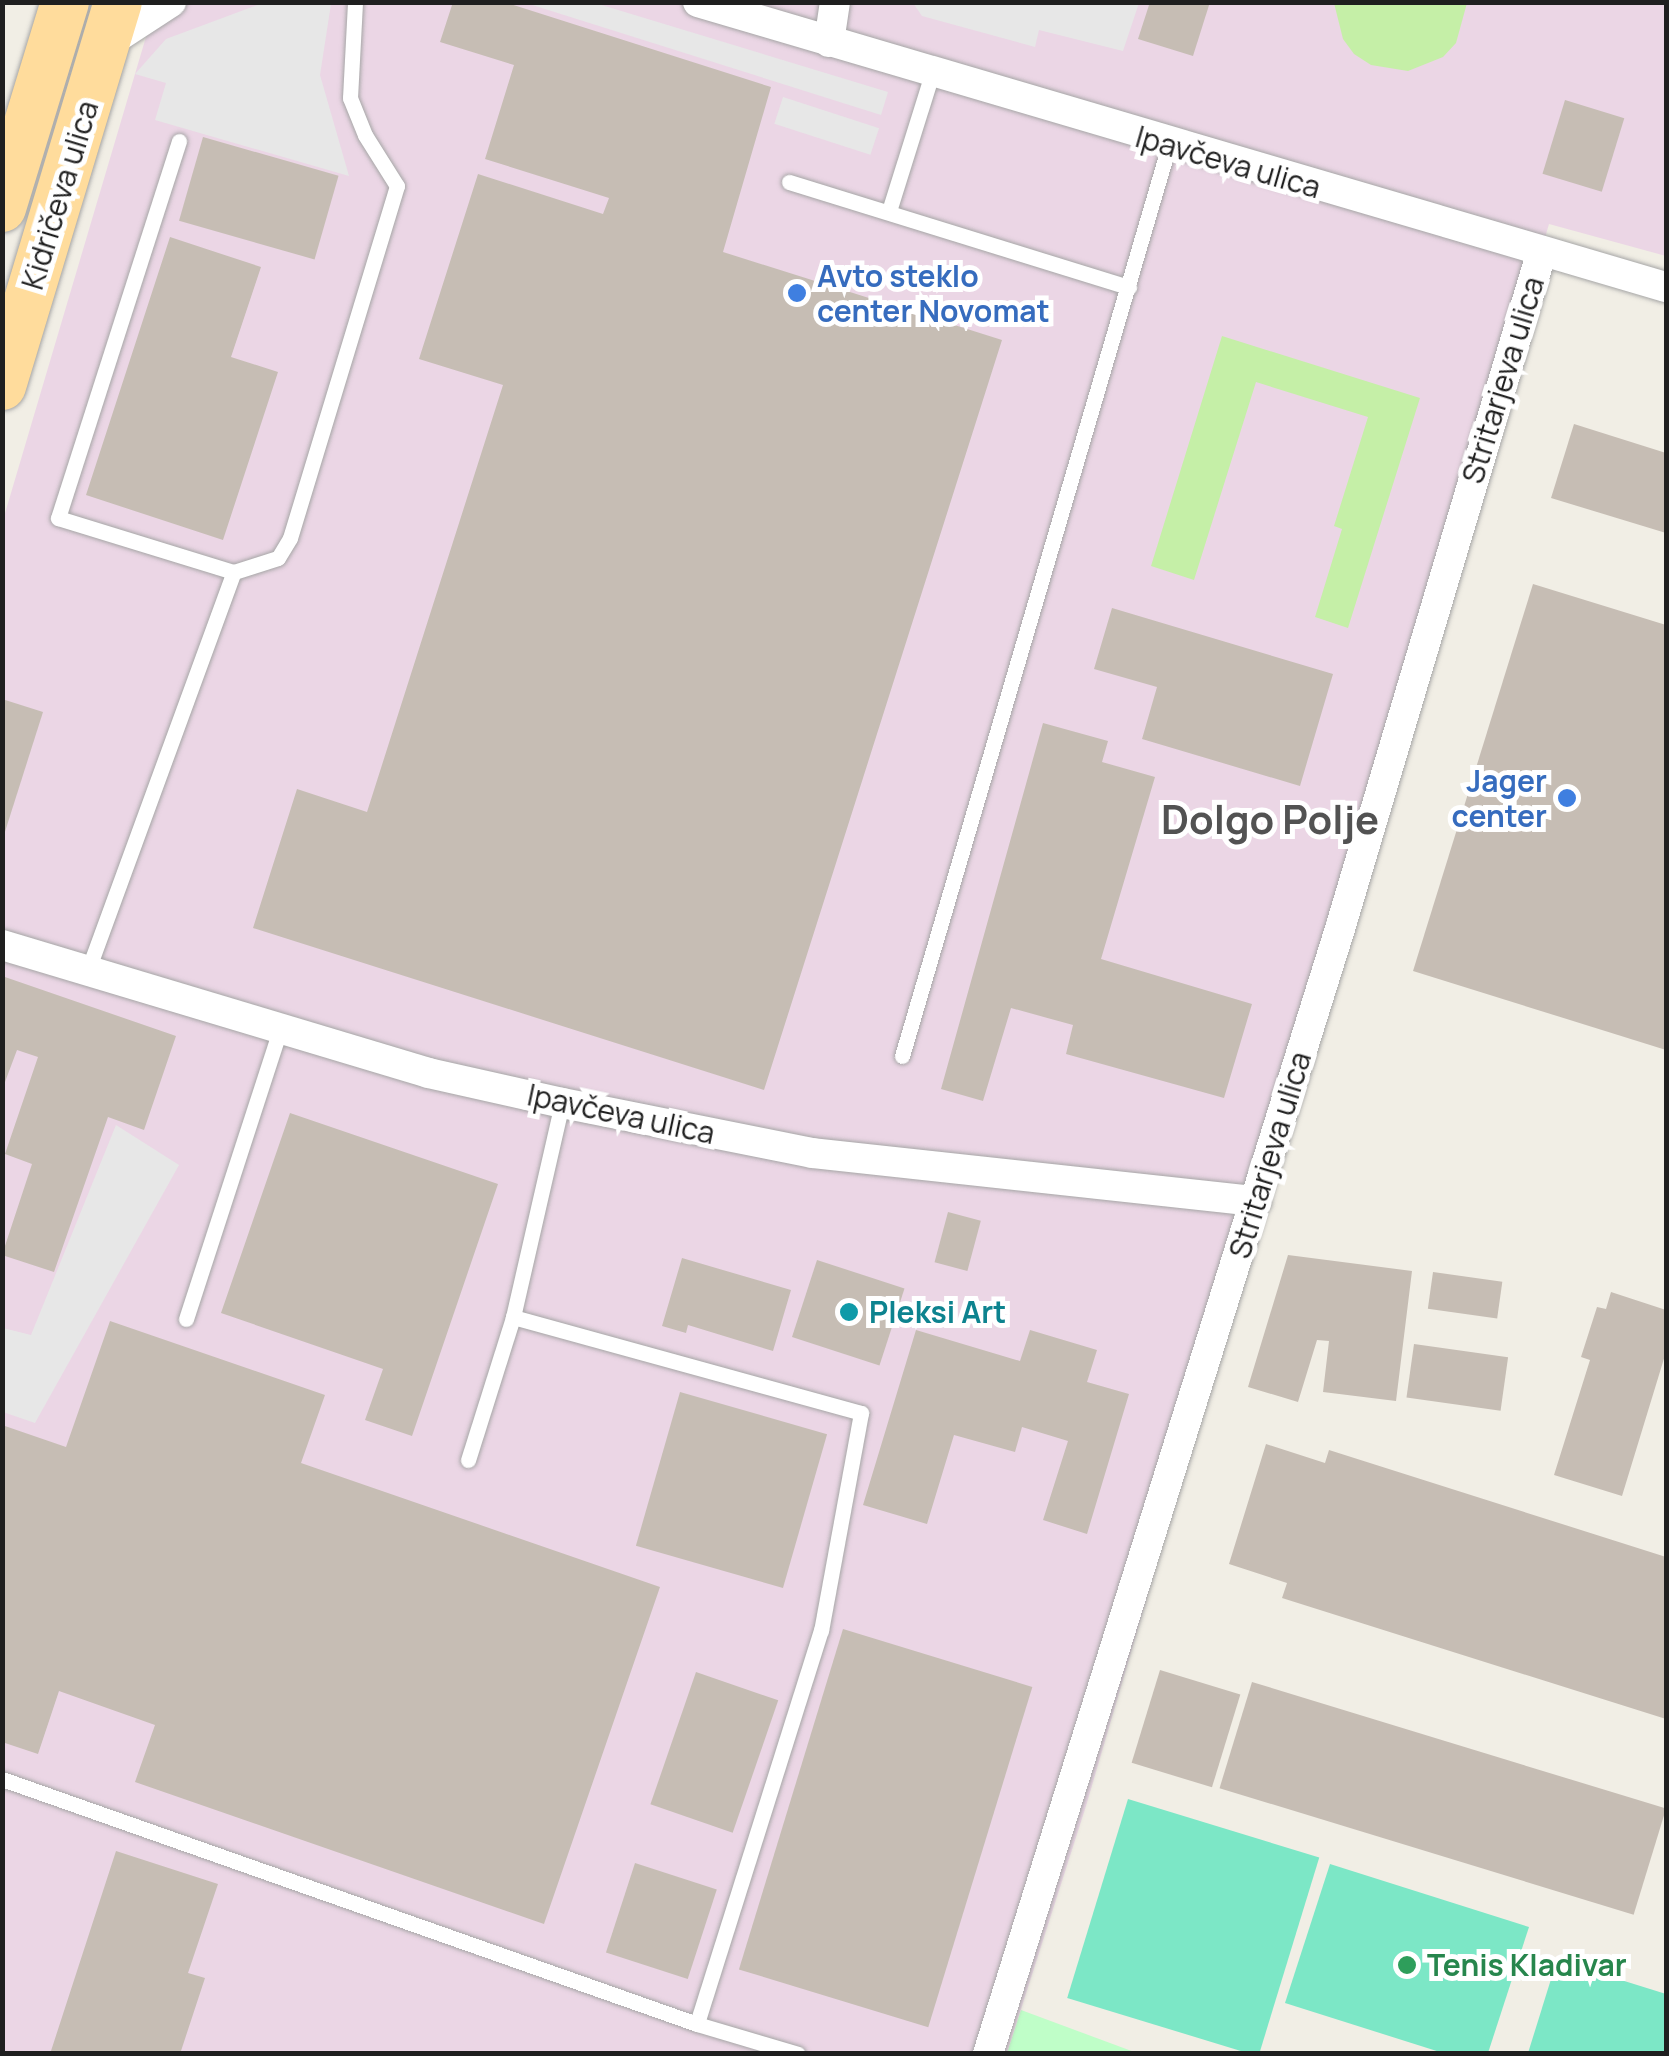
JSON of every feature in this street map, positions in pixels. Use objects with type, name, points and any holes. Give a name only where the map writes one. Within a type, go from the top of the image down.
[{"type":"main road","name":"Kidričeva ulica","points":[[2,208],[65,2]]},
{"type":"main road","name":"Kidričeva ulica","points":[[2,386],[112,24]]},
{"type":"street","points":[[112,24],[171,2]]},
{"type":"street","name":"Ipavčeva ulica","points":[[698,2],[1540,254],[1666,287]]},
{"type":"street","points":[[829,42],[835,2]]},
{"type":"street","name":"Stritarjeva ulica","points":[[988,2054],[1256,1202],[1540,254]]},
{"type":"street","name":"Ipavčeva ulica","points":[[2,945],[280,1030],[562,1104],[812,1153],[1256,1202]]},
{"type":"lane","points":[[178,141],[58,518],[234,572],[278,558],[290,538],[397,186],[365,136],[350,98],[355,2]]},
{"type":"lane","points":[[888,211],[933,71]]},
{"type":"lane","points":[[902,1056],[1169,144]]},
{"type":"lane","points":[[789,182],[1129,287]]},
{"type":"lane","points":[[88,970],[234,572]]},
{"type":"lane","points":[[186,1319],[280,1030]]},
{"type":"lane","points":[[468,1460],[513,1317],[562,1104]]},
{"type":"lane","points":[[513,1317],[861,1413],[821,1630],[697,2024]]},
{"type":"lane","points":[[2,1778],[697,2024],[798,2054]]},
{"type":"shaded area","points":[[156,3],[1666,3],[1666,256],[1549,224],[1086,1806],[1007,2053],[3,2054],[3,520]]},
{"type":"shaded area","points":[[263,3],[331,4],[320,75],[349,176],[155,120],[166,83],[135,74],[166,39]]},
{"type":"shaded area","points":[[526,3],[595,3],[888,92],[881,115]]},
{"type":"shaded area","points":[[913,3],[1139,3],[1123,51],[1039,30],[1035,47],[922,16]]},
{"type":"shaded area","points":[[783,97],[879,128],[870,155],[774,124]]},
{"type":"shaded area","points":[[116,1125],[179,1165],[35,1423],[3,1412],[3,1328],[31,1335]]},
{"type":"green space","points":[[1334,3],[1467,3],[1456,43],[1443,57],[1408,71],[1371,65],[1354,54],[1343,39]]},
{"type":"green space","points":[[1222,336],[1420,398],[1348,628],[1315,617],[1342,529],[1334,526],[1368,417],[1256,382],[1194,580],[1151,566]]},
{"type":"green space","points":[[1128,1799],[1319,1857],[1259,2054],[1067,1998]]},
{"type":"green space","name":"Tenis Kladivar","points":[[1330,1864],[1529,1927],[1488,2053],[1443,2053],[1285,2003]]},
{"type":"green space","points":[[1557,1960],[1666,1994],[1666,2053],[1528,2053]]},
{"type":"green space","points":[[1021,2010],[1137,2053],[1007,2053]]},
{"type":"building","points":[[453,2],[504,2],[771,87],[723,252],[1002,340],[764,1090],[253,928],[297,789],[367,812],[503,385],[419,359],[478,174],[603,214],[609,198],[485,159],[514,65],[440,42]]},
{"type":"building","points":[[1150,2],[1210,2],[1193,56],[1138,39]]},
{"type":"building","points":[[1565,100],[1624,118],[1602,192],[1542,174]]},
{"type":"building","points":[[203,137],[339,176],[315,259],[179,221]]},
{"type":"building","points":[[170,237],[261,267],[231,357],[278,372],[223,540],[86,495]]},
{"type":"building","points":[[1574,424],[1666,453],[1666,533],[1551,498]]},
{"type":"building","name":"Jager center","points":[[1533,584],[1666,625],[1666,1050],[1413,971]]},
{"type":"building","points":[[1112,608],[1333,674],[1300,786],[1142,739],[1157,687],[1094,669]]},
{"type":"building","points":[[2,699],[43,712],[3,838],[2,837]]},
{"type":"building","points":[[1043,723],[1108,741],[1102,762],[1155,777],[1101,959],[1252,1004],[1224,1098],[1066,1054],[1073,1025],[1011,1008],[983,1101],[941,1089]]},
{"type":"building","points":[[2,976],[176,1036],[144,1130],[108,1117],[54,1272],[2,1255],[32,1164],[5,1154],[38,1057],[17,1050],[2,1090]]},
{"type":"building","points":[[290,1113],[498,1184],[412,1436],[365,1420],[383,1369],[221,1313]]},
{"type":"building","points":[[948,1212],[981,1221],[967,1271],[935,1262]]},
{"type":"building","points":[[1288,1255],[1412,1271],[1396,1401],[1323,1392],[1329,1341],[1317,1340],[1298,1402],[1248,1387]]},
{"type":"building","points":[[682,1258],[791,1290],[773,1351],[688,1325],[686,1333],[662,1326]]},
{"type":"building","name":"Pleksi Art","points":[[817,1260],[904,1288],[879,1365],[792,1337]]},
{"type":"building","points":[[1433,1272],[1502,1282],[1497,1318],[1428,1309]]},
{"type":"building","points":[[1611,1292],[1666,1310],[1666,1352],[1622,1496],[1554,1475],[1590,1360],[1581,1357],[1597,1307],[1606,1309]]},
{"type":"building","points":[[110,1321],[325,1395],[301,1463],[660,1587],[544,1924],[135,1782],[155,1725],[59,1691],[38,1754],[2,1742],[2,1425],[66,1447]]},
{"type":"building","points":[[916,1330],[1020,1361],[1030,1330],[1097,1350],[1087,1382],[1129,1394],[1087,1534],[1043,1520],[1068,1441],[1022,1427],[1015,1452],[954,1435],[927,1524],[863,1505]]},
{"type":"building","points":[[1414,1344],[1508,1357],[1501,1411],[1406,1397]]},
{"type":"building","points":[[680,1392],[827,1434],[783,1588],[636,1546]]},
{"type":"building","points":[[1266,1444],[1325,1463],[1329,1450],[1666,1557],[1666,1719],[1282,1598],[1287,1583],[1229,1564]]},
{"type":"building","points":[[843,1629],[1032,1687],[928,2027],[739,1969]]},
{"type":"building","points":[[1160,1670],[1240,1695],[1212,1787],[1132,1763]]},
{"type":"building","points":[[696,1672],[778,1700],[733,1833],[650,1804]]},
{"type":"building","points":[[1252,1682],[1666,1809],[1634,1915],[1220,1788]]},
{"type":"building","points":[[116,1851],[218,1884],[188,1973],[205,1978],[180,2054],[50,2054]]},
{"type":"building","points":[[635,1863],[717,1890],[688,1979],[606,1952]]},
{"type":"place","name":"Avto steklo center Novomat","points":[[797,293]]},
{"type":"place","name":"Jager center","points":[[1567,798]]},
{"type":"place","name":"Pleksi Art","points":[[849,1312]]},
{"type":"place","name":"Tenis Kladivar","points":[[1407,1965]]},
{"type":"district","name":"Dolgo Polje","points":[[1270,819]]}]
